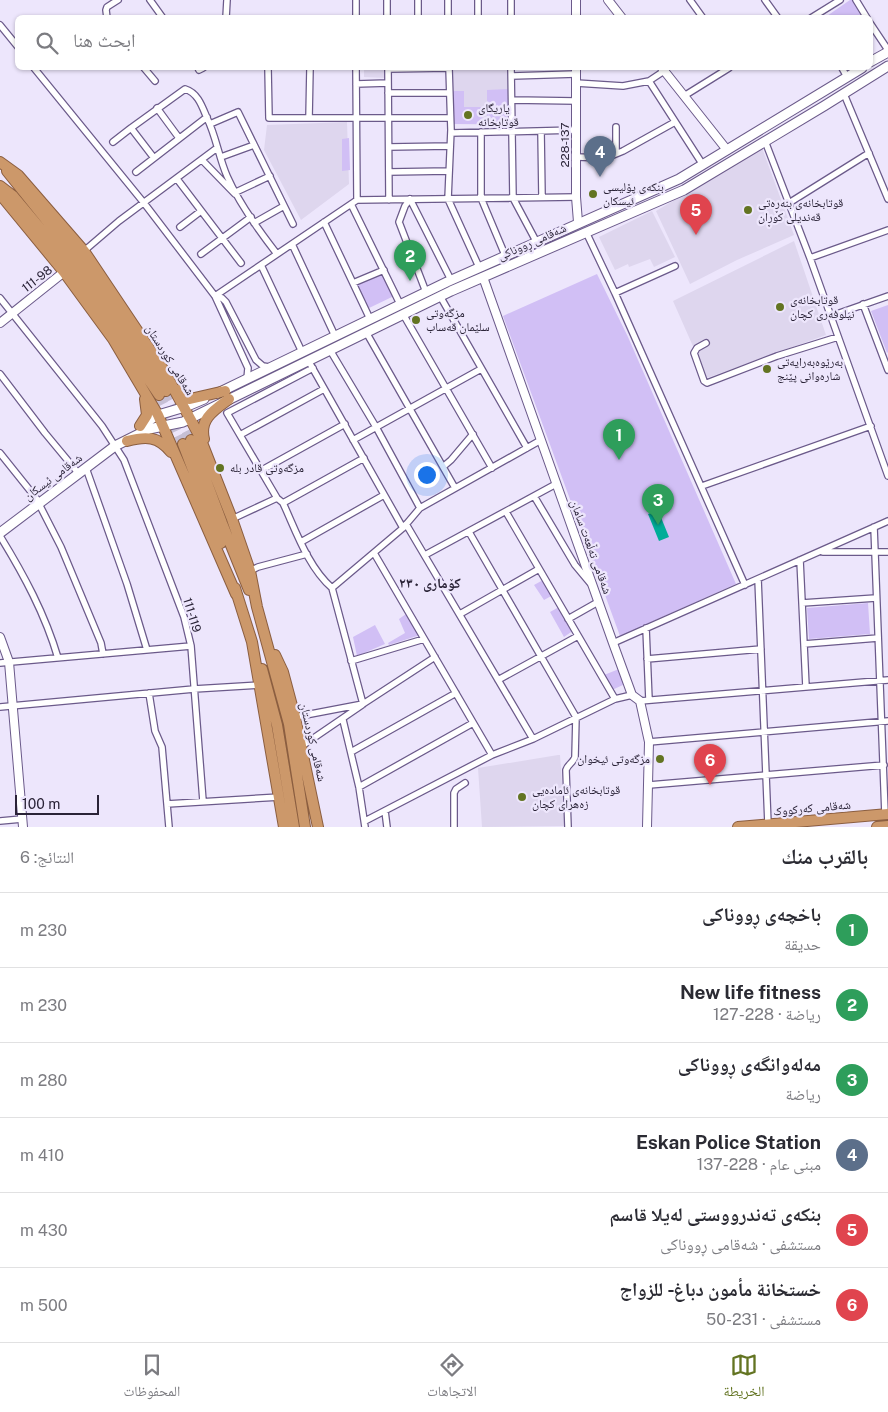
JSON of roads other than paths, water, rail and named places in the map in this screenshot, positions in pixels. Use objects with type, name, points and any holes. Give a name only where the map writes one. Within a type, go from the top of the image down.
[{"type":"highway","name":"شەقامی کوردستان","points":[[0,162],[18,174],[84,251],[163,369],[185,407],[199,435],[232,519],[250,571],[256,607]]},
{"type":"highway","name":"شەقامی کوردستان","points":[[0,162],[76,257],[163,393],[70,264],[13,196],[0,186]]},
{"type":"highway","name":"شەقامی کوردستان","points":[[0,194],[64,272],[112,339],[158,415],[236,594]]},
{"type":"highway","points":[[133,373],[152,401],[157,403],[171,396],[172,393],[163,369]]},
{"type":"highway","points":[[163,369],[181,393],[188,399],[227,395]]},
{"type":"highway","points":[[140,426],[146,419],[148,411],[142,389]]},
{"type":"highway","points":[[208,457],[203,424],[227,395]]},
{"type":"highway","points":[[178,460],[174,448],[175,442],[192,434],[197,438],[212,467]]},
{"type":"highway","points":[[122,443],[140,438],[158,439],[178,460]]},
{"type":"highway","name":"شەقامی کوردستان","points":[[294,827],[277,726],[266,680],[187,442],[222,523],[266,636],[283,672],[292,720],[305,827]]},
{"type":"highway","name":"شەقامی کوردستان","points":[[252,642],[283,813],[283,827]]},
{"type":"highway","name":"شەقامی کوردستان","points":[[292,720],[302,746],[318,827]]},
{"type":"highway","name":"شەقامی کەرکووک","points":[[738,827],[886,814]]},
{"type":"highway","points":[[877,827],[888,826]]},
{"type":"main road","points":[[873,60],[888,51]]},
{"type":"main road","name":"شەقامی ڕووناکی","points":[[170,411],[227,395],[311,364],[330,350],[440,296],[684,190],[888,66]]},
{"type":"main road","name":"شەقامی ڕووناکی","points":[[177,424],[190,419],[227,395],[246,379],[270,367],[505,255],[680,179],[858,70]]},
{"type":"main road","points":[[648,193],[653,204]]},
{"type":"main road","points":[[449,281],[451,291]]},
{"type":"main road","name":"شەقامی ئیسکان","points":[[122,443],[140,426],[158,415],[170,411]]},
{"type":"main road","name":"شەقامی ئیسکان","points":[[0,532],[122,443],[149,429],[177,424]]},
{"type":"street","points":[[107,15],[107,7],[118,0]]},
{"type":"street","points":[[150,0],[161,15]]},
{"type":"street","points":[[226,15],[227,0]]},
{"type":"street","points":[[356,0],[356,15]]},
{"type":"street","points":[[387,0],[387,15]]},
{"type":"street","points":[[418,0],[418,15]]},
{"type":"street","points":[[448,0],[448,15]]},
{"type":"street","points":[[478,0],[478,15]]},
{"type":"street","points":[[511,0],[511,15]]},
{"type":"street","points":[[576,0],[576,15]]},
{"type":"street","points":[[608,0],[620,15]]},
{"type":"street","points":[[690,0],[701,15]]},
{"type":"street","points":[[765,0],[776,15]]},
{"type":"street","points":[[816,15],[840,0]]},
{"type":"street","points":[[856,0],[865,15]]},
{"type":"street","points":[[0,25],[15,43]]},
{"type":"street","points":[[873,28],[888,51]]},
{"type":"street","points":[[36,70],[144,203],[215,296],[248,368],[246,379]]},
{"type":"street","points":[[146,70],[155,81]]},
{"type":"street","points":[[268,70],[269,118],[450,118]]},
{"type":"street","points":[[309,118],[310,70]]},
{"type":"street","points":[[356,70],[357,200]]},
{"type":"street","points":[[388,70],[389,200]]},
{"type":"street","points":[[449,70],[451,133],[448,199],[479,267]]},
{"type":"street","points":[[511,70],[513,198],[536,241]]},
{"type":"street","points":[[512,76],[576,75],[623,86],[649,81],[662,70]]},
{"type":"street","points":[[664,70],[728,150]]},
{"type":"street","points":[[684,96],[726,70]]},
{"type":"street","points":[[843,70],[847,76]]},
{"type":"street","name":"228-137","points":[[576,75],[576,197],[578,222]]},
{"type":"street","points":[[649,81],[703,165]]},
{"type":"street","points":[[356,84],[388,83]]},
{"type":"street","points":[[113,142],[185,89],[196,95],[210,124],[227,177],[252,220],[277,254]]},
{"type":"street","points":[[388,93],[449,93]]},
{"type":"street","points":[[844,94],[888,199]]},
{"type":"street","points":[[512,100],[576,101]]},
{"type":"street","points":[[157,108],[179,138]]},
{"type":"street","points":[[210,124],[238,112],[293,224]]},
{"type":"street","points":[[136,172],[207,117]]},
{"type":"street","points":[[576,157],[606,158],[675,122]]},
{"type":"street","points":[[616,127],[616,154]]},
{"type":"street","points":[[131,128],[154,158]]},
{"type":"street","points":[[541,130],[542,197]]},
{"type":"street","points":[[451,133],[576,130]]},
{"type":"street","points":[[481,132],[481,198],[505,255]]},
{"type":"street","points":[[765,141],[810,258],[888,476]]},
{"type":"street","points":[[221,157],[254,145]]},
{"type":"street","points":[[388,147],[450,146]]},
{"type":"street","points":[[84,251],[217,148]]},
{"type":"street","points":[[789,203],[868,153]]},
{"type":"street","points":[[202,160],[241,201]]},
{"type":"street","points":[[389,172],[449,171]]},
{"type":"street","points":[[236,192],[270,176]]},
{"type":"street","points":[[177,179],[241,264]]},
{"type":"street","points":[[215,296],[357,200],[576,197]]},
{"type":"street","points":[[410,199],[449,281]]},
{"type":"street","points":[[410,199],[399,222],[426,292]]},
{"type":"street","points":[[349,205],[400,304]]},
{"type":"street","points":[[202,254],[221,238],[252,220],[284,206]]},
{"type":"street","points":[[180,227],[200,211]]},
{"type":"street","points":[[324,222],[370,319]]},
{"type":"street","points":[[810,258],[888,230]]},
{"type":"street","points":[[586,232],[745,584]]},
{"type":"street","points":[[292,244],[335,336]]},
{"type":"street","points":[[261,265],[302,352]]},
{"type":"street","points":[[615,293],[675,266]]},
{"type":"street","points":[[353,283],[384,270]]},
{"type":"street","name":"111-98","points":[[0,323],[64,272]]},
{"type":"street","name":"شەقامی تەڵعەت سامان","points":[[483,277],[632,695]]},
{"type":"street","points":[[215,296],[222,298],[226,302],[256,360],[263,366],[270,367]]},
{"type":"street","points":[[440,296],[526,448]]},
{"type":"street","points":[[831,316],[888,296]]},
{"type":"street","name":"111-119","points":[[0,298],[102,426],[122,443],[124,460],[152,529],[184,617],[191,646],[203,801]]},
{"type":"street","points":[[863,304],[888,370]]},
{"type":"street","points":[[403,314],[492,468]]},
{"type":"street","points":[[366,332],[456,488]]},
{"type":"street","points":[[706,343],[694,352],[704,381],[707,383],[777,356],[838,337]]},
{"type":"street","points":[[330,350],[376,427],[420,508]]},
{"type":"street","points":[[363,704],[332,588],[325,582],[307,554],[282,503],[277,498],[227,413],[311,364],[384,495],[425,555],[533,739]]},
{"type":"street","points":[[353,440],[481,370]]},
{"type":"street","points":[[0,374],[45,433],[82,471],[127,584],[147,650]]},
{"type":"street","points":[[240,435],[324,389]]},
{"type":"street","points":[[262,470],[345,424]]},
{"type":"street","points":[[702,486],[871,426]]},
{"type":"street","points":[[444,466],[473,434]]},
{"type":"street","points":[[332,588],[404,526],[420,508],[541,440]]},
{"type":"street","points":[[0,453],[39,504],[61,547],[101,643],[103,654]]},
{"type":"street","points":[[282,503],[364,458]]},
{"type":"street","points":[[425,555],[556,484]]},
{"type":"street","points":[[301,542],[384,495]]},
{"type":"street","points":[[534,496],[575,565],[592,585]]},
{"type":"street","points":[[232,519],[277,498]]},
{"type":"street","points":[[506,512],[615,699]]},
{"type":"street","points":[[613,643],[888,521]]},
{"type":"street","points":[[874,527],[880,680],[885,722],[886,814]]},
{"type":"street","points":[[0,532],[28,583],[52,638],[58,658]]},
{"type":"street","points":[[469,532],[576,717],[575,757],[574,761],[568,764],[566,770],[568,827]]},
{"type":"street","points":[[820,552],[888,552]]},
{"type":"street","points":[[374,553],[492,755]]},
{"type":"street","points":[[250,571],[258,567],[307,554]]},
{"type":"street","points":[[800,560],[806,687]]},
{"type":"street","points":[[460,614],[540,569]]},
{"type":"street","points":[[758,579],[768,824]]},
{"type":"street","points":[[802,603],[876,598]]},
{"type":"street","points":[[568,619],[598,602]]},
{"type":"street","points":[[646,628],[649,700]]},
{"type":"street","points":[[498,680],[578,636]]},
{"type":"street","points":[[0,637],[9,662],[14,705],[22,823],[0,821]]},
{"type":"street","points":[[804,644],[878,638]]},
{"type":"street","points":[[351,661],[424,639]]},
{"type":"street","points":[[0,663],[191,646]]},
{"type":"street","points":[[647,659],[761,649]]},
{"type":"street","points":[[302,746],[435,657]]},
{"type":"street","points":[[640,701],[888,680]]},
{"type":"street","points":[[0,707],[194,689],[260,685]]},
{"type":"street","points":[[351,752],[456,693]]},
{"type":"street","points":[[149,694],[155,731],[162,747],[169,827]]},
{"type":"street","points":[[343,720],[359,787],[365,824],[385,811],[492,755],[533,739],[615,699],[632,695],[640,701],[649,742],[647,827]]},
{"type":"street","points":[[292,720],[363,704]]},
{"type":"street","points":[[649,742],[885,722]]},
{"type":"street","points":[[359,787],[473,723]]},
{"type":"street","points":[[649,785],[884,765]]},
{"type":"street","points":[[454,827],[454,793],[456,789],[465,783]]},
{"type":"street","points":[[167,804],[280,797]]},
{"type":"street","points":[[385,811],[387,827]]},
{"type":"tunnel","points":[[166,391],[191,440]]},
{"type":"tunnel","points":[[159,395],[183,444]]},
{"type":"place","name":"یاریگای قوتابخانە","points":[[468,115]]},
{"type":"place","name":"Eskan Police Station","points":[[600,177]]},
{"type":"place","name":"بنکەی پۆلیسی ئیسکان","points":[[593,194]]},
{"type":"place","name":"قوتابخانەی بنەڕەتی قەندیلی کوڕان","points":[[748,210]]},
{"type":"place","name":"بنکەی تەندرووستی لەیلا قاسم","points":[[696,235]]},
{"type":"place","name":"New life fitness","points":[[410,281]]},
{"type":"place","name":"قوتابخانەی نیلوفەری کچان","points":[[780,307]]},
{"type":"place","name":"مزگەوتی سلێمان قەساب","points":[[416,320]]},
{"type":"place","name":"بەڕێوەبەرایەتی شارەوانی پێنج","points":[[767,369]]},
{"type":"place","name":"باخچەی ڕووناکی","points":[[619,460]]},
{"type":"place","name":"مزگەوتی قادر بلە","points":[[220,468]]},
{"type":"place","name":"مەلەوانگەی ڕووناکی","points":[[658,525]]},
{"type":"place","name":"مزگەوتی ئیخوان","points":[[660,759]]},
{"type":"place","name":"خستخانة مأمون دباغ- للزواج","points":[[710,785]]},
{"type":"place","name":"قوتابخانەی ئامادەیی زەهرای کچان","points":[[522,797]]},
{"type":"district","name":"کۆماری ٢٣٠","points":[[430,583]]}]
